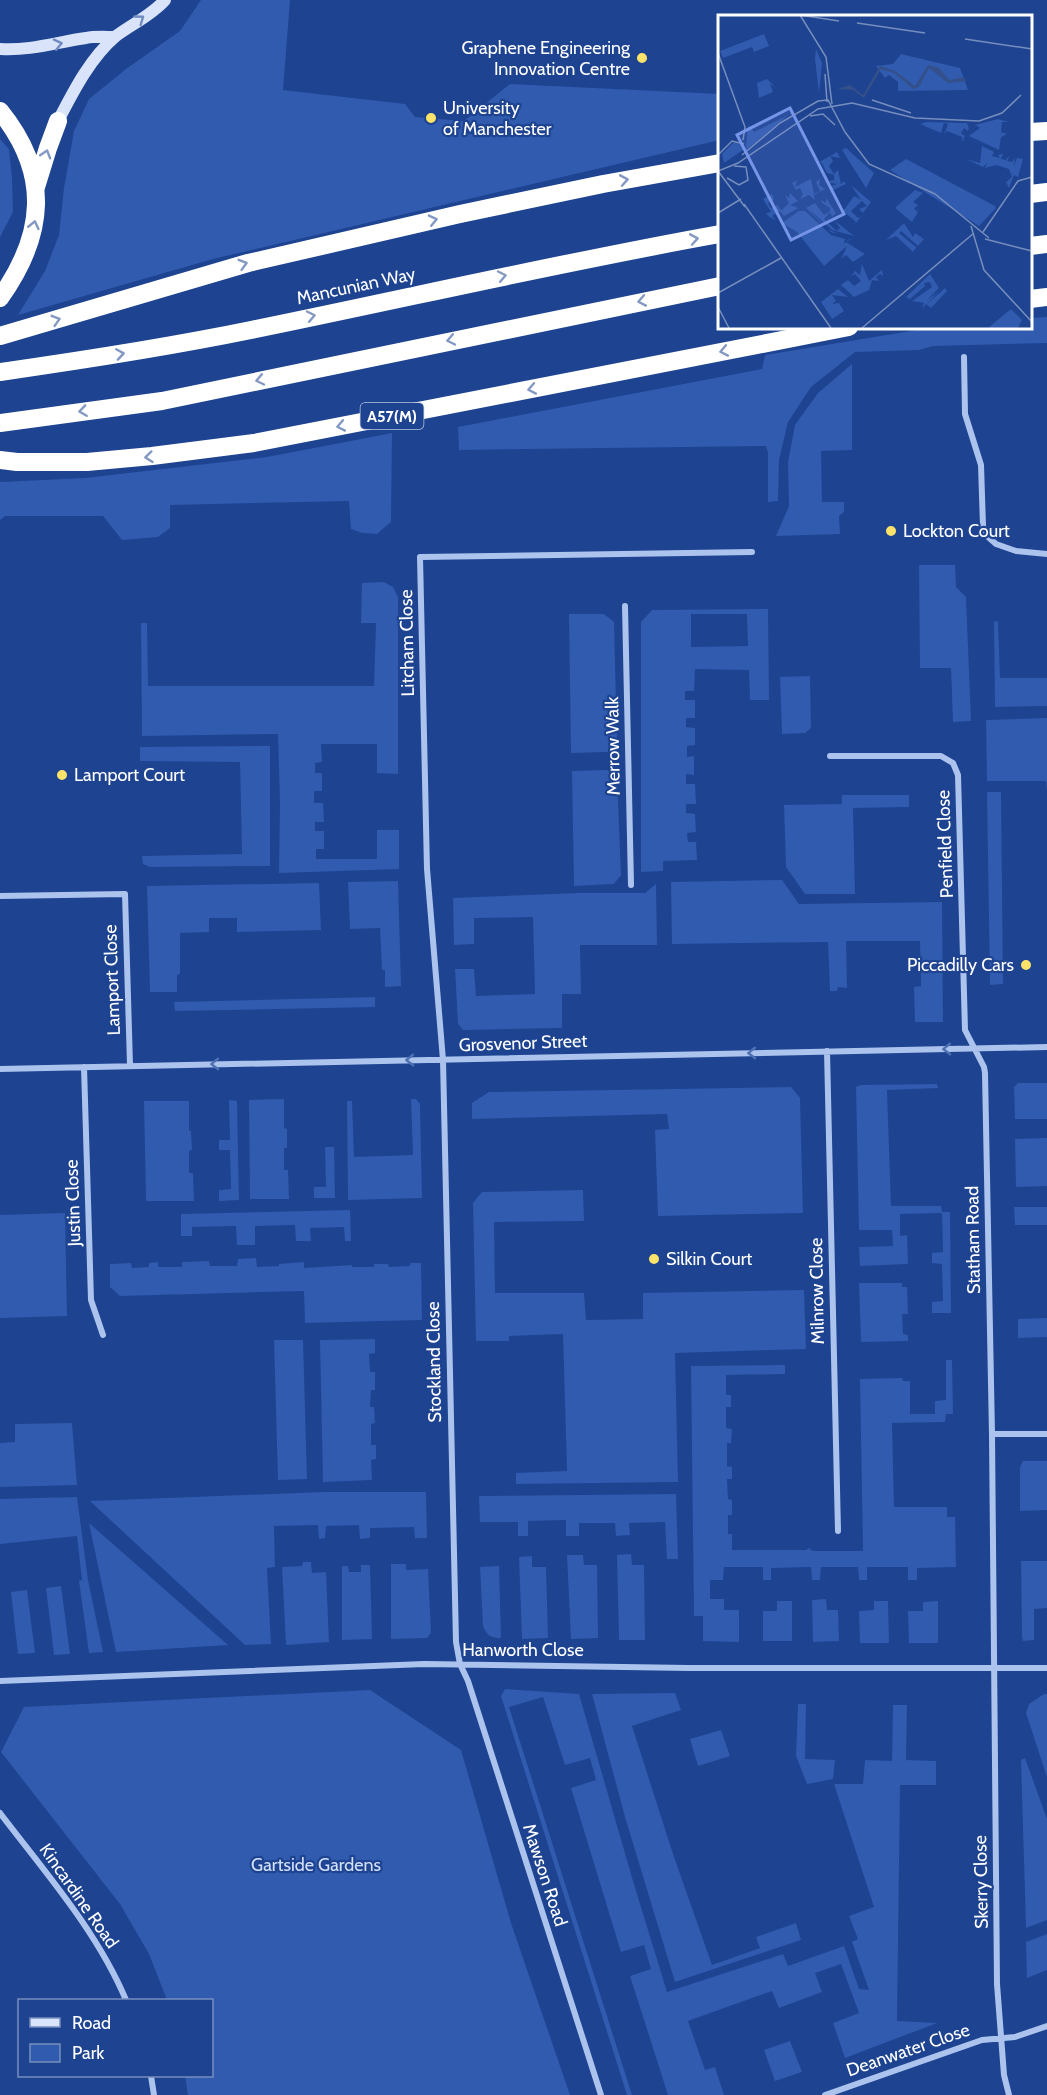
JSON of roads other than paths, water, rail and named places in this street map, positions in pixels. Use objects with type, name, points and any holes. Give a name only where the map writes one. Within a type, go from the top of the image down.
[{"type":"highway","points":[[0,111],[12,126],[24,149],[36,187],[37,211],[23,262],[0,298]]},
{"type":"highway","points":[[36,187],[58,121]]},
{"type":"highway","points":[[1032,132],[1047,131]]},
{"type":"highway","points":[[0,336],[248,262],[603,184],[718,163]]},
{"type":"highway","points":[[1032,194],[1047,192]]},
{"type":"highway","name":"Mancunian Way","points":[[0,372],[240,332],[530,270],[718,234]]},
{"type":"highway","points":[[1032,246],[1047,244]]},
{"type":"highway","points":[[0,423],[162,401],[718,286]]},
{"type":"highway","points":[[1032,299],[1047,297]]},
{"type":"highway","name":"A57(M)","points":[[0,460],[87,462],[254,444],[844,328]]},
{"type":"street","points":[[58,121],[73,92],[93,62],[115,37],[165,0]]},
{"type":"street","points":[[0,49],[17,51],[88,37],[115,37]]},
{"type":"street","points":[[964,357],[965,414],[981,465],[983,526],[987,536],[996,544],[1016,551],[1047,554]]},
{"type":"street","name":"Litcham Close","points":[[443,1060],[428,869],[420,557],[752,552]]},
{"type":"street","name":"Merrow Walk","points":[[625,606],[631,885]]},
{"type":"street","name":"Penfield Close","points":[[830,756],[940,756],[953,763],[958,775],[965,1030],[975,1048]]},
{"type":"street","name":"Lamport Close","points":[[0,896],[124,894],[130,1065]]},
{"type":"street","name":"Grosvenor Street","points":[[0,1069],[1047,1047]]},
{"type":"street","name":"Statham Road","points":[[975,1048],[985,1073],[994,1668]]},
{"type":"street","name":"Milnrow Close","points":[[826,1051],[838,1530]]},
{"type":"street","name":"Stockland Close","points":[[443,1060],[456,1642],[460,1664]]},
{"type":"street","name":"Justin Close","points":[[84,1067],[91,1300],[103,1335]]},
{"type":"street","points":[[992,1434],[1047,1434]]},
{"type":"street","name":"Hanworth Close","points":[[0,1681],[383,1665],[460,1664],[689,1668],[1047,1668]]},
{"type":"street","name":"Mawson Road","points":[[460,1664],[468,1680],[601,2095]]},
{"type":"street","name":"Skerry Close","points":[[994,1668],[997,1984],[1004,2075],[1009,2095]]},
{"type":"street","name":"Kincardine Road","points":[[0,1812],[92,1935],[125,1999]]},
{"type":"street","name":"Deanwater Close","points":[[825,2095],[982,2040],[1015,2037],[1047,2026]]},
{"type":"street","points":[[150,2077],[154,2095]]},
{"type":"place","name":"Graphene Engineering Innovation Centre","points":[[642,58]]},
{"type":"place","name":"University of Manchester","points":[[431,118]]},
{"type":"place","name":"Lockton Court","points":[[891,531]]},
{"type":"place","name":"Lamport Court","points":[[62,775]]},
{"type":"place","name":"Piccadilly Cars","points":[[1026,965]]},
{"type":"place","name":"Silkin Court","points":[[654,1259]]},
{"type":"park label","name":"Gartside Gardens","points":[[316,1865]]}]
